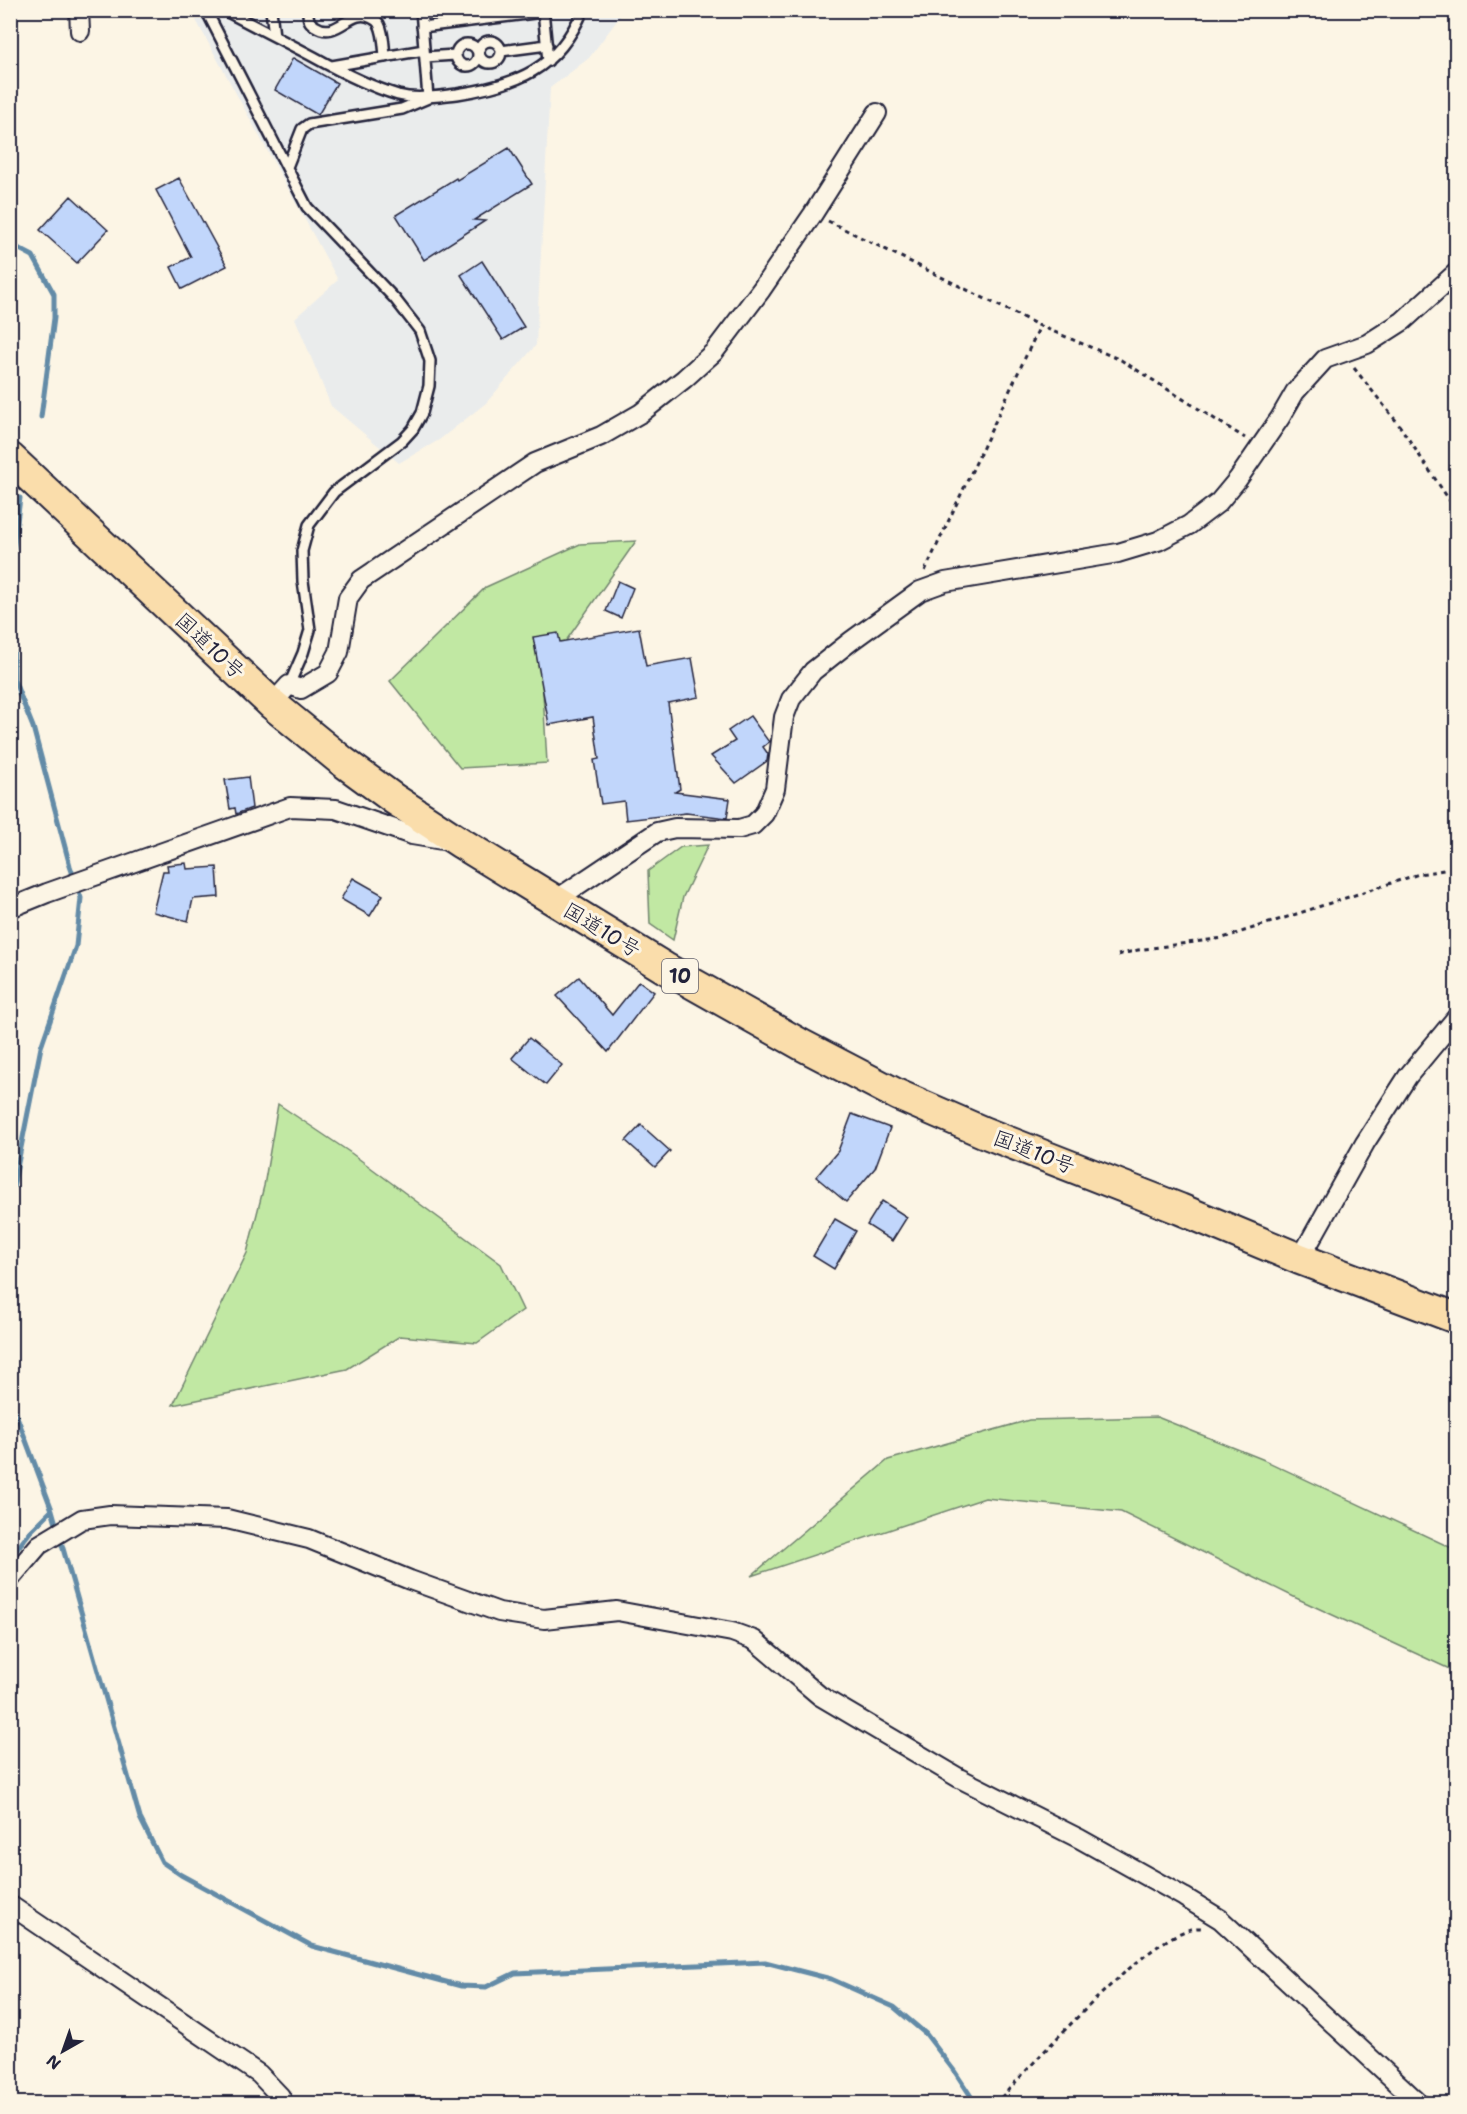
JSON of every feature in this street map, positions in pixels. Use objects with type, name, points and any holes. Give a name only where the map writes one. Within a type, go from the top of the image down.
[{"type":"highway","name":"国道10号","points":[[10,458],[280,695],[342,761],[394,799],[554,901],[802,1045],[898,1095],[983,1132],[1300,1259],[1456,1318]]},
{"type":"street","points":[[79,10],[80,31]]},
{"type":"street","points":[[280,695],[301,689],[328,673],[339,652],[348,598],[361,580],[535,463],[601,436],[641,413],[714,352],[761,290],[813,214],[877,113]]},
{"type":"street","points":[[554,901],[657,832],[675,828],[739,829],[753,825],[764,814],[775,789],[784,717],[791,699],[813,671],[851,640],[920,591],[945,582],[1118,553],[1158,542],[1189,525],[1218,503],[1260,447],[1295,392],[1325,359],[1366,344],[1403,321],[1456,273]]},
{"type":"street","points":[[10,908],[48,892],[290,807],[336,809],[412,835],[461,843]]},
{"type":"street","points":[[1300,1259],[1365,1143],[1408,1076],[1456,1018]]},
{"type":"street","points":[[10,1579],[39,1545],[82,1519],[110,1515],[227,1519],[309,1539],[410,1580],[499,1612],[544,1619],[617,1611],[732,1632],[754,1640],[820,1696],[959,1778],[1080,1839],[1184,1897],[1220,1920],[1420,2103]]},
{"type":"street","points":[[10,1905],[259,2074],[284,2103]]},
{"type":"lane","points":[[206,10],[307,207],[395,299],[420,331],[430,361],[429,386],[422,412],[413,429],[402,441],[334,492],[309,525],[302,551],[303,581],[310,630],[303,653],[280,695]]},
{"type":"lane","points":[[225,10],[366,85],[400,96],[428,98],[506,84],[526,76],[548,61],[567,41],[584,10]]},
{"type":"lane","points":[[272,10],[274,36]]},
{"type":"lane","points":[[308,10],[312,25],[326,30],[342,26],[358,15],[376,20],[380,25],[385,57]]},
{"type":"lane","points":[[421,10],[428,98]]},
{"type":"lane","points":[[422,27],[543,11],[548,61]]},
{"type":"lane","points":[[478,54],[476,63],[468,67],[459,64],[456,55],[460,46],[469,44],[473,46],[478,54],[484,62],[493,63],[500,57],[501,51],[498,44],[489,40],[481,45],[478,54]]},
{"type":"lane","points":[[501,51],[547,45]]},
{"type":"lane","points":[[332,66],[385,57],[425,54],[456,55]]},
{"type":"lane","points":[[287,167],[302,129],[309,124],[402,110],[428,98]]},
{"type":"path","points":[[813,214],[1040,326],[1121,360],[1260,447]]},
{"type":"path","points":[[920,591],[926,565],[1040,326]]},
{"type":"path","points":[[1342,353],[1397,422],[1456,510]]},
{"type":"path","points":[[1118,955],[1223,938],[1419,874],[1456,867]]},
{"type":"path","points":[[995,2103],[1106,1989],[1146,1953],[1193,1928],[1233,1931]]},
{"type":"shaded area","points":[[191,11],[624,11],[589,58],[550,88],[536,345],[486,403],[439,440],[399,463],[331,406],[295,318],[338,280]]},
{"type":"green space","points":[[636,541],[542,675],[547,763],[460,768],[390,681],[486,587],[580,544]]},
{"type":"green space","points":[[708,845],[683,897],[673,940],[650,924],[648,871],[681,847]]},
{"type":"green space","points":[[278,1104],[351,1153],[501,1264],[523,1310],[477,1343],[400,1336],[347,1369],[173,1405],[247,1253],[264,1186]]},
{"type":"green space","points":[[1157,1417],[1262,1459],[1456,1550],[1456,1672],[1296,1598],[1121,1512],[985,1498],[751,1576],[888,1460],[1029,1420]]},
{"type":"building","points":[[293,58],[337,83],[318,115],[275,90]]},
{"type":"building","points":[[509,148],[532,184],[474,220],[485,221],[424,260],[396,215]]},
{"type":"building","points":[[179,178],[227,266],[182,289],[171,267],[191,257],[156,190]]},
{"type":"building","points":[[71,196],[108,230],[77,263],[40,230]]},
{"type":"building","points":[[482,261],[524,327],[503,340],[461,275]]},
{"type":"building","points":[[618,581],[633,588],[621,618],[606,611]]},
{"type":"building","points":[[639,628],[646,666],[692,658],[699,697],[668,703],[680,789],[675,792],[730,799],[727,818],[686,813],[626,820],[624,801],[601,804],[594,760],[599,759],[593,717],[549,725],[533,637],[558,633],[560,642]]},
{"type":"building","points":[[750,716],[769,742],[763,747],[768,754],[767,761],[736,783],[711,756],[735,741],[728,731]]},
{"type":"building","points":[[248,777],[252,808],[236,814],[235,808],[230,809],[225,780]]},
{"type":"building","points":[[186,863],[187,869],[217,867],[219,897],[193,899],[188,921],[153,912],[163,871],[168,871],[167,865]]},
{"type":"building","points":[[353,878],[383,895],[370,916],[341,899]]},
{"type":"building","points":[[579,977],[612,1015],[639,981],[654,992],[608,1052],[557,996]]},
{"type":"building","points":[[529,1038],[562,1065],[546,1085],[512,1058]]},
{"type":"building","points":[[852,1114],[890,1128],[875,1168],[846,1202],[816,1177],[838,1151]]},
{"type":"building","points":[[641,1125],[670,1151],[655,1167],[626,1141]]},
{"type":"building","points":[[882,1201],[907,1217],[892,1241],[867,1225]]},
{"type":"building","points":[[835,1219],[856,1231],[834,1269],[813,1256]]},
{"type":"waterway","points":[[10,244],[33,256],[54,294],[54,318],[41,417]]},
{"type":"waterway","points":[[10,1203],[41,1047],[76,946],[81,898],[70,866],[33,727],[14,680],[12,561],[20,498]]},
{"type":"waterway","points":[[10,1398],[52,1510],[140,1818],[162,1862],[181,1875],[312,1946],[461,1986],[486,1987],[515,1973],[765,1962],[831,1979],[894,2007],[926,2034],[976,2104]]},
{"type":"waterway","points":[[10,1558],[30,1532],[52,1510]]}]
